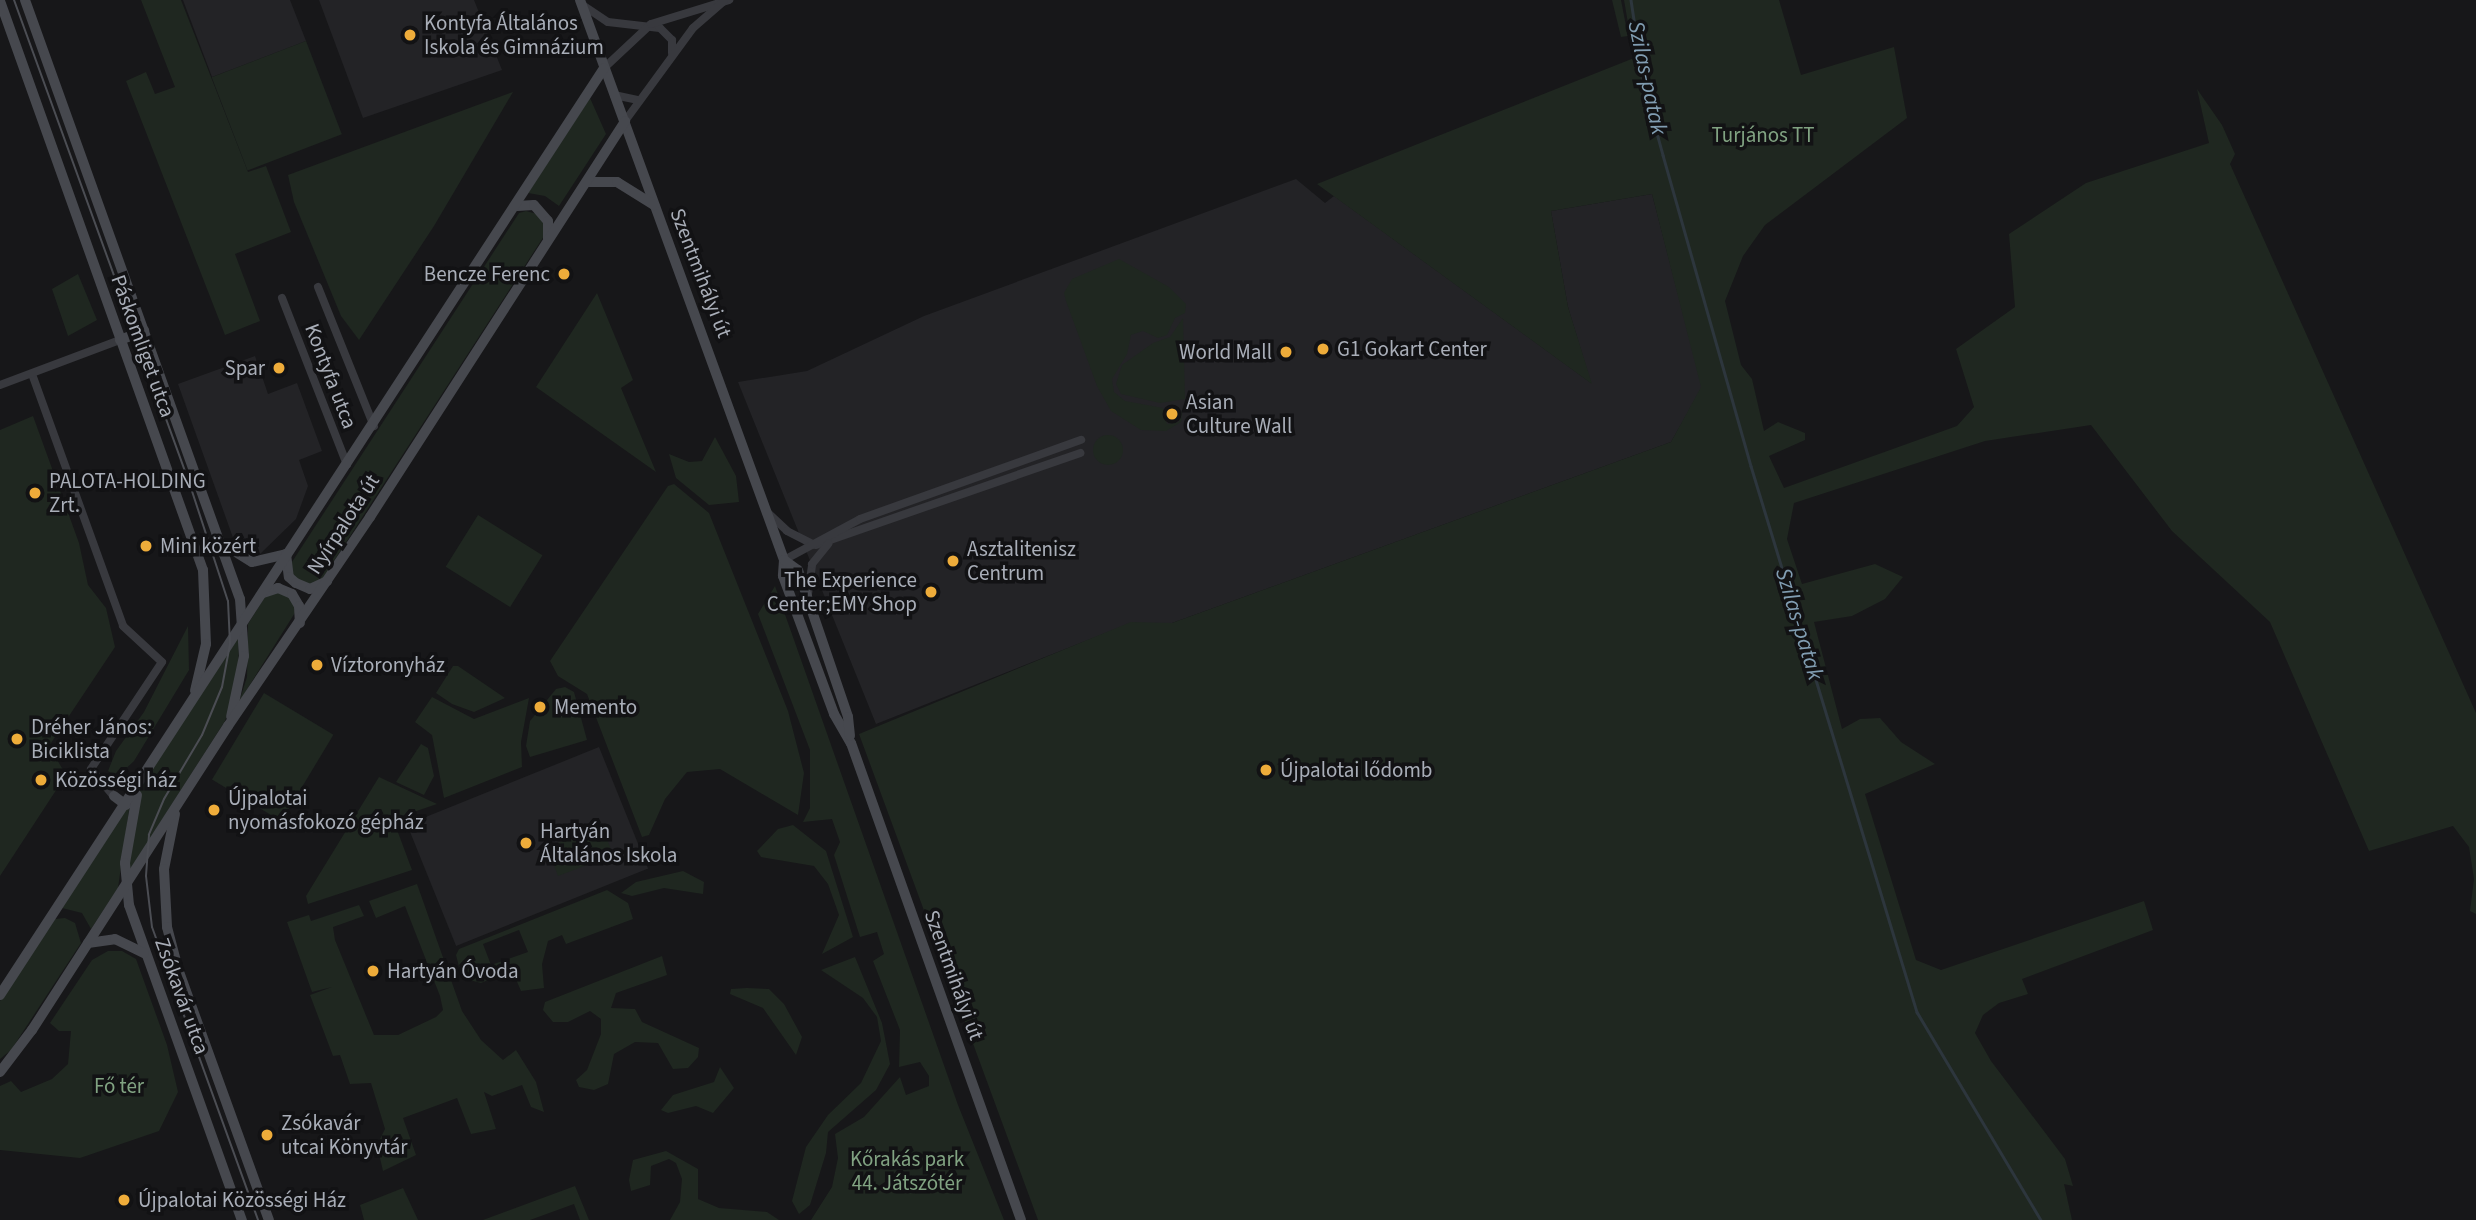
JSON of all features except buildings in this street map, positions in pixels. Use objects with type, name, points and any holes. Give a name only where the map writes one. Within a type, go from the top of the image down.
[{"type":"main road","name":"Páskomliget utca","points":[[25,0],[223,544],[244,622],[242,677],[228,726]]},
{"type":"main road","name":"Páskomliget utca","points":[[0,1],[206,585],[206,644],[187,710]]},
{"type":"main road","name":"Szentmihályi út","points":[[580,2],[768,513],[784,559],[783,576],[834,714],[851,743],[1020,1220]]},
{"type":"main road","name":"Nyírpalota út","points":[[0,995],[126,805],[286,554],[348,466],[604,68]]},
{"type":"main road","name":"Nyírpalota út","points":[[0,1072],[125,887],[228,726],[328,581],[547,246],[625,121]]},
{"type":"main road","points":[[587,182],[617,181],[654,205]]},
{"type":"main road","points":[[517,206],[534,205],[548,221],[547,246]]},
{"type":"main road","points":[[120,340],[144,331]]},
{"type":"main road","points":[[223,544],[251,562],[286,554],[289,577],[310,589],[328,581]]},
{"type":"main road","name":"Szentmihályi út","points":[[784,559],[799,570],[848,717],[851,743]]},
{"type":"main road","points":[[263,593],[278,589],[292,594],[299,606],[300,623]]},
{"type":"main road","name":"Zsókavár utca","points":[[142,779],[128,832],[125,887],[145,953],[242,1220]]},
{"type":"main road","points":[[114,796],[126,805]]},
{"type":"main road","name":"Zsókavár utca","points":[[177,804],[164,869],[167,927],[178,969],[269,1220]]},
{"type":"main road","points":[[88,943],[115,939],[145,953]]},
{"type":"street","name":"Nyírpalota út","points":[[604,68],[651,24],[726,1]]},
{"type":"street","name":"Nyírpalota út","points":[[625,121],[671,55],[704,16],[726,1]]},
{"type":"street","points":[[580,2],[608,22],[651,24],[672,40],[671,55]]},
{"type":"street","points":[[614,94],[638,100]]},
{"type":"street","name":"Kontyfa utca","points":[[318,287],[374,426]]},
{"type":"street","name":"Kontyfa utca","points":[[282,298],[348,466]]},
{"type":"street","points":[[0,385],[120,340]]},
{"type":"street","points":[[32,373],[123,626],[162,662],[91,769],[114,796]]},
{"type":"street","points":[[814,545],[831,531],[860,519],[1081,440]]},
{"type":"street","points":[[784,559],[814,545],[830,542],[1080,453]]},
{"type":"street","points":[[768,513],[787,531],[814,545]]},
{"type":"street","points":[[808,598],[812,564],[830,542]]},
{"type":"shaded area","points":[[183,0],[290,0],[306,41],[212,77]]},
{"type":"shaded area","name":"Kontyfa Általános Iskola és Gimnázium","points":[[319,0],[474,0],[502,70],[363,118]]},
{"type":"shaded area","name":"World Mall","points":[[1296,179],[1325,203],[1334,196],[1591,383],[1568,307],[1551,211],[1652,194],[1702,387],[1671,442],[1172,623],[1131,623],[876,724],[738,382],[807,371],[924,316]]},
{"type":"shaded area","points":[[255,356],[268,394],[297,383],[322,451],[299,460],[308,486],[296,519],[258,556],[236,546],[178,384]]},
{"type":"shaded area","name":"Hartyán Általános Iskola","points":[[599,747],[648,868],[456,946],[407,825]]},
{"type":"green space","points":[[141,0],[181,0],[248,172],[266,166],[291,232],[235,254],[260,321],[225,335],[126,81],[146,72],[155,94],[175,87]]},
{"type":"green space","points":[[1612,0],[1621,0],[1628,36],[1621,37]]},
{"type":"green space","name":"Turjános TT","points":[[1624,0],[1779,0],[1801,75],[1894,47],[1907,118],[1765,225],[1743,256],[1725,301],[1741,365],[1752,379],[1764,431],[1778,422],[1805,433],[1805,440],[1769,456],[1784,488],[1957,426],[1974,407],[1956,349],[2015,307],[2009,234],[2086,183],[2209,143],[2197,89],[2222,125],[2235,154],[2230,164],[2476,713],[2476,914],[2470,911],[2474,879],[2469,847],[2453,826],[2369,851],[2270,622],[2172,531],[2091,425],[1985,441],[1794,503],[1787,539],[1802,584],[1875,564],[1903,577],[1885,599],[1852,616],[1814,622],[1842,729],[1860,719],[1880,718],[1901,742],[1935,764],[1865,794],[1916,960],[1941,970],[2144,901],[2153,930],[2022,979],[2028,994],[1999,1003],[1983,1015],[1975,1033],[1991,1061],[2065,1159],[2073,1186],[2064,1184],[2072,1220],[1038,1220],[859,734],[1131,622],[1172,623],[1671,442],[1701,387],[1652,194],[1551,211],[1568,307],[1592,384],[1317,184],[1634,58]]},
{"type":"green space","points":[[306,41],[342,134],[248,171],[212,77]]},
{"type":"green space","points":[[513,92],[434,226],[359,340],[341,316],[294,202],[288,175]]},
{"type":"green space","points":[[590,98],[606,134],[559,206],[545,196],[528,193]]},
{"type":"green space","points":[[526,211],[537,214],[547,225],[546,233],[323,578],[313,585],[295,580],[290,565],[519,213]]},
{"type":"green space","points":[[1119,259],[1169,287],[1186,304],[1185,313],[1175,318],[1167,335],[1158,338],[1143,331],[1131,335],[1127,354],[1112,379],[1114,392],[1125,401],[1163,408],[1167,424],[1179,422],[1183,406],[1181,422],[1166,431],[1141,430],[1111,411],[1097,386],[1066,301],[1064,293],[1072,279]]},
{"type":"green space","points":[[78,274],[97,320],[68,336],[52,289]]},
{"type":"green space","points":[[597,293],[633,380],[621,388],[656,472],[536,387]]},
{"type":"green space","points":[[1183,318],[1185,399],[1160,403],[1121,394],[1116,384],[1122,365],[1153,343],[1170,337]]},
{"type":"green space","points":[[33,416],[79,543],[88,585],[106,608],[115,647],[49,746],[66,775],[0,876],[0,430]]},
{"type":"green space","points":[[1108,435],[1119,439],[1123,450],[1119,461],[1108,465],[1097,461],[1093,450],[1097,439]]},
{"type":"green space","points":[[715,437],[736,476],[739,502],[709,505],[676,478],[669,454],[689,462],[702,461]]},
{"type":"green space","points":[[674,484],[709,513],[788,711],[804,773],[798,815],[720,769],[687,772],[665,799],[649,835],[642,837],[587,694],[558,676],[550,661],[668,486]]},
{"type":"green space","points":[[478,515],[542,555],[510,607],[446,567]]},
{"type":"green space","name":"Kőrakás park 44. Játszótér","points":[[775,586],[958,1105],[1004,1220],[811,1220],[832,1187],[838,1158],[835,1134],[864,1117],[900,1077],[906,1095],[929,1086],[929,1076],[920,1062],[899,1067],[900,1030],[873,961],[884,954],[877,932],[860,937],[834,855],[840,842],[832,819],[803,822],[810,808],[810,750],[758,614]]},
{"type":"green space","points":[[284,591],[298,608],[239,702],[247,677],[248,624],[268,592]]},
{"type":"green space","points":[[188,626],[189,670],[134,761],[117,777],[108,771],[116,751],[144,712]]},
{"type":"green space","points":[[239,636],[238,679],[225,721],[128,873],[139,788]]},
{"type":"green space","points":[[453,666],[458,666],[505,698],[474,712],[452,704],[436,693]]},
{"type":"green space","points":[[565,687],[574,692],[587,740],[530,757],[526,746],[530,721],[556,689]]},
{"type":"green space","points":[[264,693],[333,735],[281,821],[212,780]]},
{"type":"green space","points":[[432,697],[474,719],[529,698],[521,742],[522,767],[444,798],[432,735],[415,722]]},
{"type":"green space","points":[[421,744],[428,748],[434,776],[424,795],[396,782]]},
{"type":"green space","points":[[379,777],[437,804],[393,819],[412,870],[308,904],[306,896]]},
{"type":"green space","points":[[130,803],[118,888],[91,929],[82,913],[62,908]]},
{"type":"green space","points":[[793,825],[826,851],[853,937],[822,954],[839,915],[828,884],[814,866],[761,857],[757,851],[778,829]]},
{"type":"green space","points":[[602,826],[613,855],[558,876],[547,847]]},
{"type":"green space","points":[[683,871],[704,882],[703,894],[664,888],[632,896],[621,893],[636,882]]},
{"type":"green space","points":[[417,884],[462,1011],[481,1040],[503,1060],[516,1050],[536,1082],[544,1112],[531,1107],[522,1085],[492,1096],[484,1092],[496,1129],[471,1134],[457,1098],[403,1118],[416,1155],[383,1171],[377,1145],[385,1129],[371,1083],[350,1084],[340,1055],[333,1056],[310,995],[332,987],[312,992],[287,922],[309,915],[311,921],[359,905],[364,916],[333,927],[335,940],[374,1035],[398,1035],[436,1017],[443,1010],[440,996],[405,906],[376,918],[369,901]]},
{"type":"green space","points":[[607,890],[628,903],[633,919],[566,944],[562,935],[548,941],[542,964],[544,988],[521,991],[512,970],[481,983],[462,978],[456,955],[459,949]],"holes":[[[519,930],[528,952],[491,965],[483,944]]]},
{"type":"green space","points":[[65,918],[75,923],[81,943],[11,1050],[0,1059],[0,1001],[55,919]]},
{"type":"green space","name":"Fő tér","points":[[108,951],[122,951],[136,959],[167,1045],[178,1092],[159,1131],[80,1158],[0,1150],[0,1086],[11,1081],[21,1092],[52,1079],[68,1064],[71,1031],[59,1031],[50,1023],[92,960]]},
{"type":"green space","points":[[662,956],[667,975],[616,993],[611,1008],[635,1009],[642,1022],[699,1048],[698,1057],[688,1068],[673,1069],[658,1043],[635,1042],[614,1054],[608,1084],[594,1090],[579,1087],[576,1080],[587,1070],[601,1034],[601,1019],[590,1011],[568,1022],[553,1022],[543,1010],[545,1002]]},
{"type":"green space","points":[[855,957],[882,1023],[890,1064],[876,1090],[828,1132],[826,1153],[810,1205],[799,1214],[792,1201],[806,1147],[828,1115],[861,1083],[881,1041],[877,1017],[863,998],[821,970]]},
{"type":"green space","points":[[731,989],[769,989],[784,1004],[802,1037],[796,1055],[763,1008],[730,994]]},
{"type":"green space","points":[[720,1067],[734,1088],[713,1113],[696,1106],[668,1113],[661,1110],[673,1095],[714,1082]]},
{"type":"green space","points":[[666,1151],[698,1169],[698,1199],[719,1208],[767,1212],[779,1220],[670,1220],[680,1202],[682,1179],[676,1163],[669,1159],[651,1166],[650,1185],[631,1191],[629,1180],[633,1160]]},
{"type":"green space","points":[[575,1186],[589,1220],[580,1220],[574,1204],[530,1220],[483,1220]]},
{"type":"green space","points":[[403,1188],[418,1220],[364,1220],[360,1205]]},
{"type":"waterway","name":"Szilas-patak","points":[[1631,0],[1644,86],[1663,155],[1751,466],[1917,1012],[2041,1220]]},
{"type":"tram line","points":[[14,0],[190,485],[228,601],[230,644],[222,687],[202,735],[164,799],[149,835],[146,876],[152,927],[258,1220]]},
{"type":"place","name":"Kontyfa Általános Iskola és Gimnázium","points":[[410,35]]},
{"type":"place","name":"Bencze Ferenc","points":[[564,274]]},
{"type":"place","name":"G1 Gokart Center","points":[[1323,349]]},
{"type":"place","name":"World Mall","points":[[1286,352]]},
{"type":"place","name":"Spar","points":[[279,368]]},
{"type":"place","name":"Asian Culture Wall","points":[[1172,414]]},
{"type":"place","name":"PALOTA-HOLDING Zrt.","points":[[35,493]]},
{"type":"place","name":"Mini közért","points":[[146,546]]},
{"type":"place","name":"Asztalitenisz Centrum","points":[[953,561]]},
{"type":"place","name":"The Experience Center;EMY Shop","points":[[931,592]]},
{"type":"place","name":"Víztoronyház","points":[[317,665]]},
{"type":"place","name":"Memento","points":[[540,707]]},
{"type":"place","name":"Dréher János: Biciklista","points":[[17,739]]},
{"type":"place","name":"Újpalotai lődomb","points":[[1266,770]]},
{"type":"place","name":"Közösségi ház","points":[[41,780]]},
{"type":"place","name":"Újpalotai nyomásfokozó gépház","points":[[214,810]]},
{"type":"place","name":"Hartyán Általános Iskola","points":[[526,843]]},
{"type":"place","name":"Hartyán Óvoda","points":[[373,971]]},
{"type":"place","name":"Zsókavár utcai Könyvtár","points":[[267,1135]]},
{"type":"place","name":"Újpalotai Közösségi Ház","points":[[124,1200]]}]
